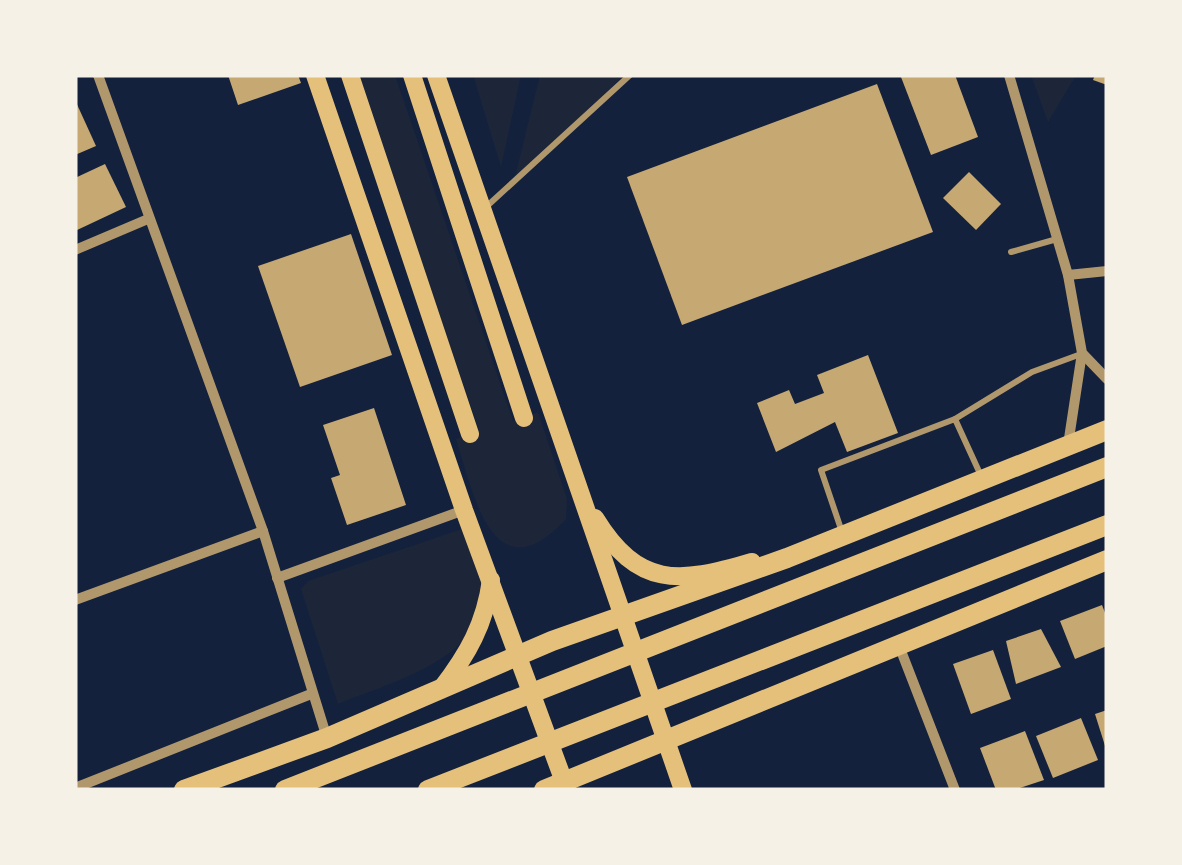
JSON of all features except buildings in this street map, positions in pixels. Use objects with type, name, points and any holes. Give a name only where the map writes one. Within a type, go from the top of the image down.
[{"type":"highway","points":[[184,790],[326,738],[520,654],[843,534],[1107,430]]},
{"type":"highway","points":[[285,790],[1107,467]]},
{"type":"highway","points":[[428,790],[1107,525]]},
{"type":"highway","points":[[544,790],[566,786],[898,642],[1107,560]]},
{"type":"main road","points":[[315,75],[464,510],[566,786]]},
{"type":"main road","points":[[350,75],[470,434]]},
{"type":"main road","points":[[412,75],[524,418]]},
{"type":"main road","points":[[436,75],[682,790]]},
{"type":"main road","points":[[577,488],[617,551],[638,569],[668,579],[738,566],[843,534]]},
{"type":"main road","points":[[442,689],[471,649],[487,607],[491,579]]},
{"type":"street","points":[[98,75],[263,531],[326,738]]},
{"type":"street","points":[[1009,75],[1068,275],[1082,353],[1068,445]]},
{"type":"street","points":[[75,250],[148,219]]},
{"type":"street","points":[[1068,275],[1107,271]]},
{"type":"street","points":[[1082,353],[1107,379]]},
{"type":"street","points":[[277,578],[464,510]]},
{"type":"street","points":[[75,600],[263,531]]},
{"type":"street","points":[[898,642],[955,790]]},
{"type":"street","points":[[75,788],[311,694]]},
{"type":"lane","points":[[482,211],[630,75]]},
{"type":"lane","points":[[1011,252],[1058,239]]},
{"type":"lane","points":[[843,534],[822,470],[955,419],[1032,372],[1082,353]]},
{"type":"lane","points":[[955,419],[982,479]]},
{"type":"shaded area","points":[[356,75],[395,75],[513,421],[538,412],[567,499],[566,519],[541,540],[520,547],[504,543],[479,509],[456,439],[479,430]]},
{"type":"shaded area","points":[[473,75],[521,75],[501,167]]},
{"type":"shaded area","points":[[540,75],[624,75],[514,181]]},
{"type":"shaded area","points":[[1031,75],[1076,75],[1048,122]]},
{"type":"shaded area","points":[[468,527],[483,595],[478,618],[466,637],[428,666],[338,704],[301,589],[308,581]]}]
